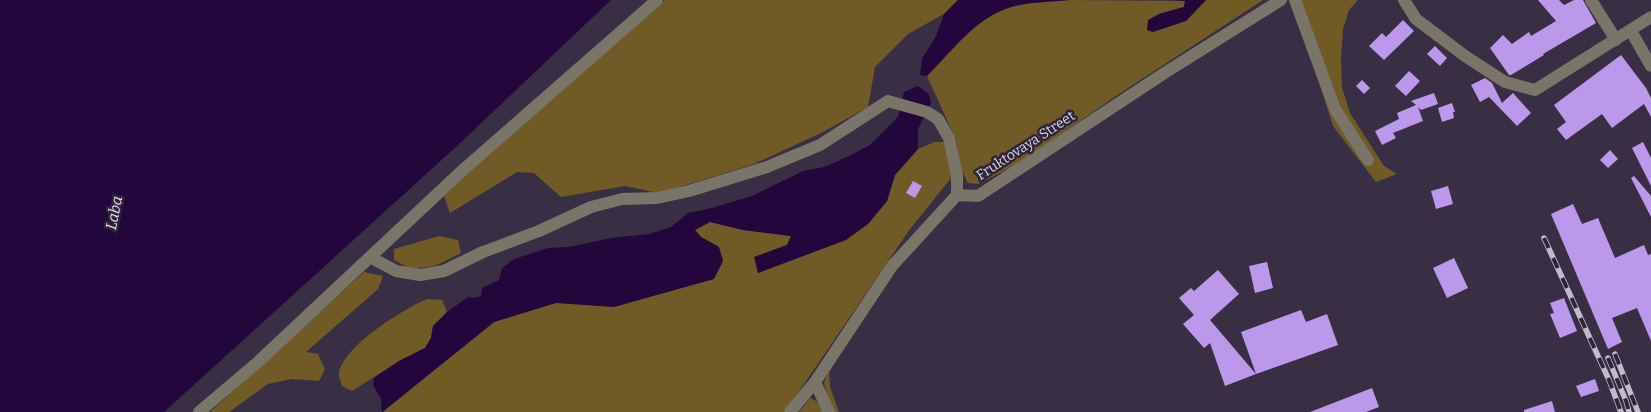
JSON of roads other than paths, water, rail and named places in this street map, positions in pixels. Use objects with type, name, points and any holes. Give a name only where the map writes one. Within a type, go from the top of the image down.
[{"type":"street","points":[[200,412],[258,362],[464,169],[657,0]]},
{"type":"street","name":"Fruktovaya Street","points":[[956,195],[978,196],[1166,72],[1281,0]]},
{"type":"street","points":[[1295,0],[1335,109],[1368,160]]},
{"type":"street","points":[[1404,0],[1416,19],[1465,56],[1505,82],[1535,90],[1651,17]]},
{"type":"street","points":[[1591,0],[1616,40]]},
{"type":"street","points":[[1631,31],[1651,66]]},
{"type":"street","points":[[370,257],[396,271],[420,275],[444,271],[483,252],[539,231],[591,207],[622,199],[657,198],[689,191],[767,167],[820,146],[888,101],[927,112],[938,119],[949,138],[957,176],[956,195],[892,266],[815,382],[790,412]]},
{"type":"street","points":[[815,382],[829,412]]},
{"type":"water","name":"Laba","points":[[0,0],[611,0],[457,146],[164,412],[0,412]]},
{"type":"water","points":[[958,0],[1069,0],[1025,4],[998,12],[965,36],[927,76],[920,75],[922,59],[936,36],[944,14]]},
{"type":"water","points":[[1173,0],[1206,0],[1186,21],[1153,32],[1147,30],[1148,20],[1159,14],[1184,7],[1185,1]]},
{"type":"water","points":[[918,86],[929,94],[931,103],[918,129],[918,149],[895,175],[887,201],[868,224],[846,240],[758,273],[754,257],[787,245],[791,236],[743,230],[710,222],[695,230],[701,237],[719,247],[723,261],[714,279],[614,307],[556,303],[494,322],[382,412],[381,399],[373,385],[374,378],[399,361],[425,348],[431,338],[433,326],[447,312],[468,297],[481,296],[482,288],[499,280],[502,268],[514,259],[548,248],[569,247],[611,238],[649,234],[671,227],[688,213],[752,196],[803,171],[824,167],[870,145],[898,117],[904,92]]},
{"type":"railway","points":[[1544,238],[1609,380],[1621,412]]},
{"type":"railway","points":[[1615,354],[1638,412]]},
{"type":"railway","points":[[1608,358],[1629,412]]}]
